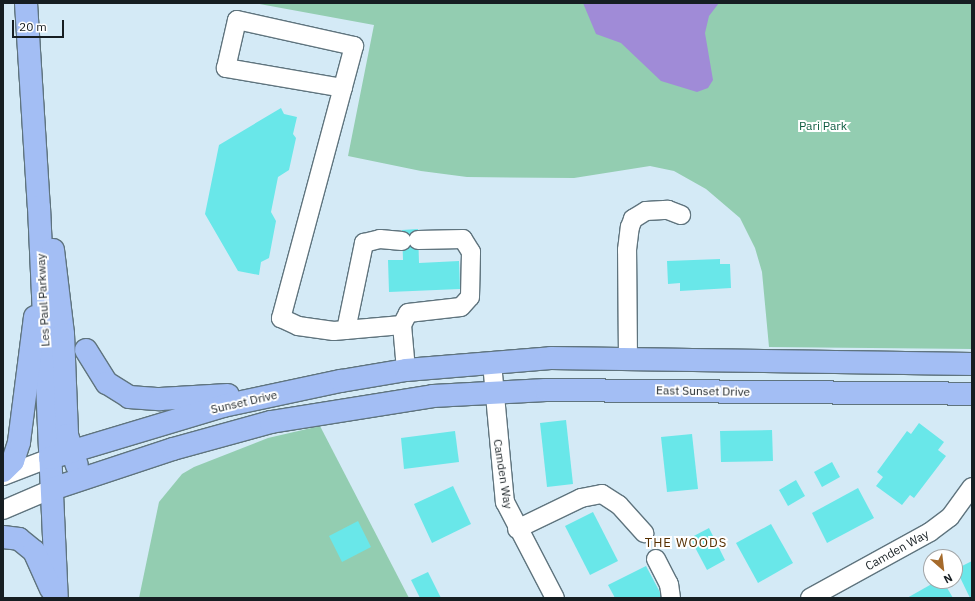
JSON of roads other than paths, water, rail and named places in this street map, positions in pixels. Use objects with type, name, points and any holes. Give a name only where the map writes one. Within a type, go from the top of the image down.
[{"type":"main road","name":"Les Paul Parkway","points":[[26,3],[39,207],[52,489],[55,598]]},
{"type":"main road","points":[[39,207],[55,257],[63,334],[67,435],[70,451],[81,470],[93,474]]},
{"type":"main road","points":[[3,471],[13,461],[19,442],[26,370],[42,273]]},
{"type":"main road","points":[[86,350],[107,383],[129,397],[160,399],[287,392]]},
{"type":"main road","points":[[492,363],[551,358],[972,364]]},
{"type":"main road","name":"Sunset Drive","points":[[50,458],[91,444],[216,408],[287,392],[406,370],[492,363]]},
{"type":"main road","name":"East Sunset Drive","points":[[93,474],[173,448],[271,422],[434,396],[494,392],[617,390],[972,394]]},
{"type":"main road","points":[[52,489],[93,474]]},
{"type":"main road","points":[[3,537],[19,540],[34,551],[55,598]]},
{"type":"street","points":[[343,88],[226,68],[237,20],[354,46],[343,88],[281,318],[298,326],[334,331],[402,325]]},
{"type":"street","points":[[628,359],[627,250],[630,227],[633,219],[646,211],[668,210],[681,216]]},
{"type":"street","points":[[346,330],[364,243],[380,240],[463,239],[471,252],[470,297],[461,307],[408,313],[402,325],[406,370]]},
{"type":"street","name":"Camden Way","points":[[492,363],[505,502],[517,529],[555,598]]},
{"type":"street","name":"Sunset Drive","points":[[3,476],[50,458]]},
{"type":"street","name":"Camden Way","points":[[810,598],[930,532],[950,517],[962,504],[972,487]]},
{"type":"street","points":[[3,510],[52,489]]},
{"type":"street","points":[[517,529],[581,498],[602,494],[619,505],[644,533]]},
{"type":"street","points":[[656,559],[669,584],[671,598]]},
{"type":"district","name":"THE WOODS","points":[[686,543]]},
{"type":"park label","name":"Pari Park","points":[[823,126]]}]
